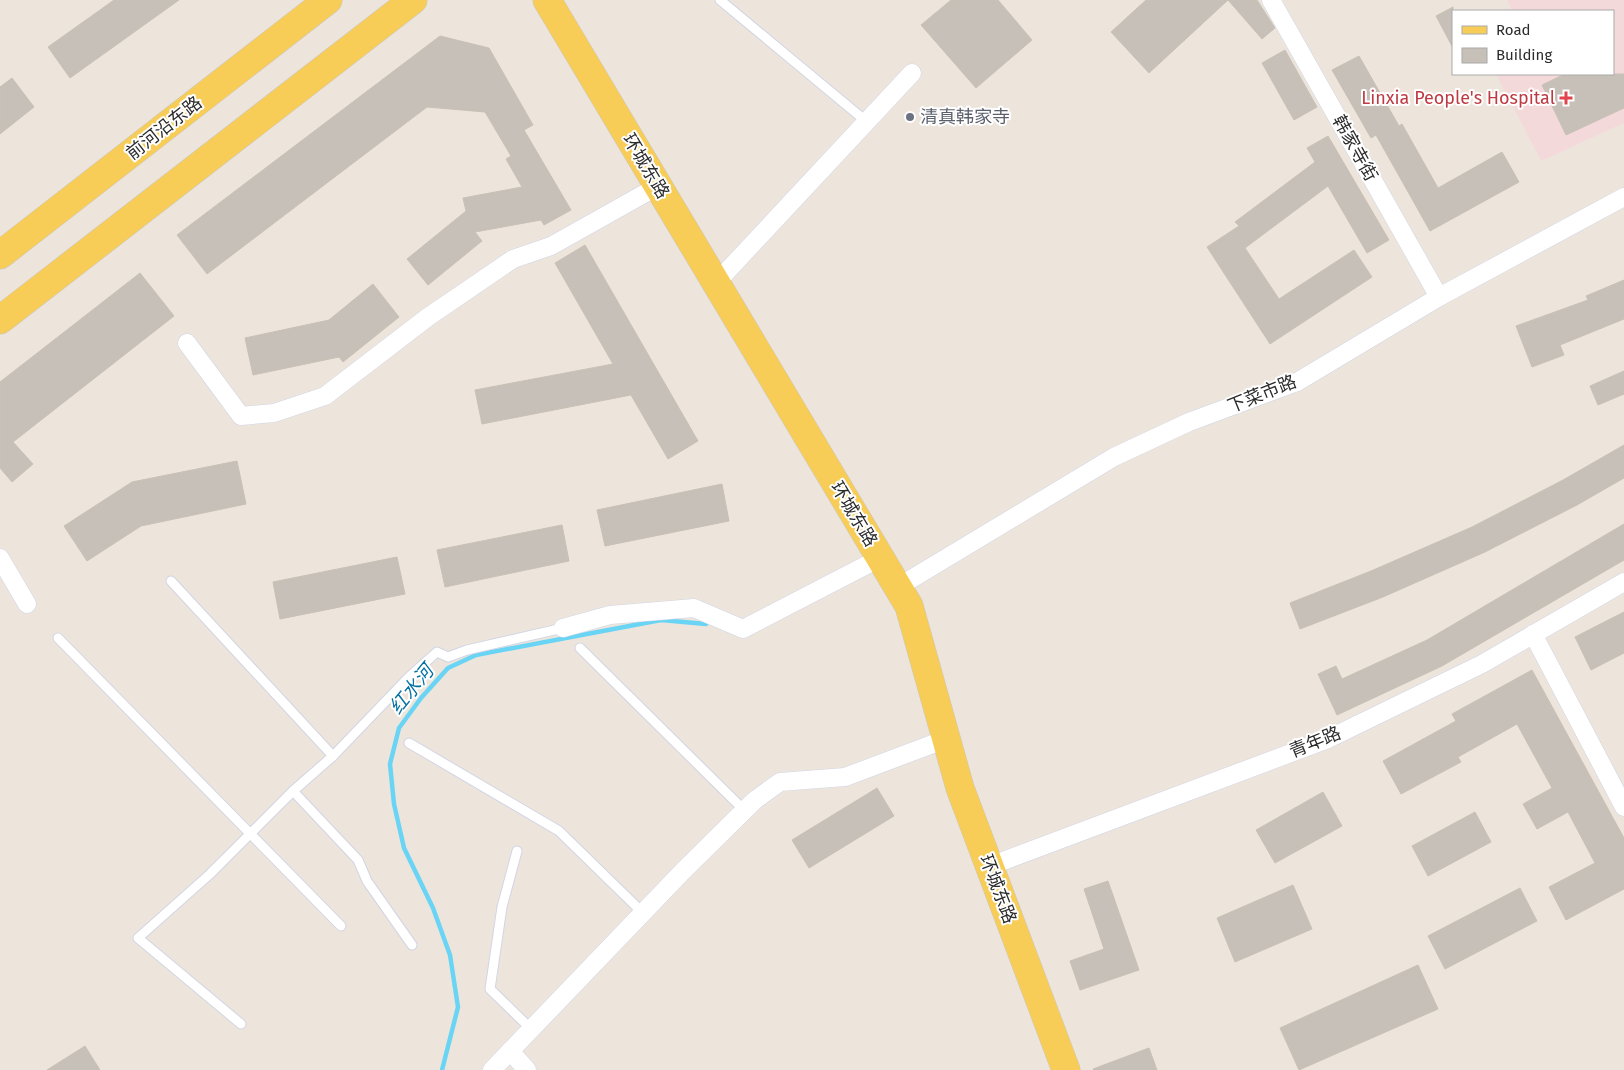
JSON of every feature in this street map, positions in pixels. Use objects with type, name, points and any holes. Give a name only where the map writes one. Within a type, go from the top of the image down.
[{"type":"main road","name":"前河沿东路","points":[[0,255],[328,0]]},
{"type":"main road","points":[[0,320],[413,0]]},
{"type":"main road","name":"环城东路","points":[[547,0],[909,606],[960,788],[1066,1070]]},
{"type":"street","name":"韩家寺街","points":[[1271,0],[1439,297]]},
{"type":"street","points":[[716,283],[912,73]]},
{"type":"street","points":[[187,343],[241,416],[274,413],[325,396],[428,317],[513,259],[551,246],[658,186]]},
{"type":"street","name":"下菜市路","points":[[898,587],[1114,456],[1189,422],[1297,382],[1439,297],[1624,197]]},
{"type":"street","points":[[0,558],[27,604]]},
{"type":"street","points":[[562,628],[610,614],[694,608],[743,629],[880,558]]},
{"type":"street","name":"青年路","points":[[990,866],[1328,739],[1482,664],[1624,582]]},
{"type":"street","points":[[1533,634],[1624,806]]},
{"type":"street","points":[[492,1070],[642,912],[744,810],[780,782],[845,777],[946,739]]},
{"type":"street","points":[[510,1051],[526,1070]]},
{"type":"lane","points":[[720,0],[867,122]]},
{"type":"lane","points":[[171,581],[333,756]]},
{"type":"lane","points":[[241,1024],[138,938],[210,874],[294,791],[333,756],[409,677],[436,652],[448,657],[467,650],[562,628]]},
{"type":"lane","points":[[58,638],[341,926]]},
{"type":"lane","points":[[580,648],[744,810]]},
{"type":"lane","points":[[409,743],[559,831],[642,912]]},
{"type":"lane","points":[[294,791],[358,860],[367,881],[412,945]]},
{"type":"lane","points":[[517,852],[502,906],[490,989],[531,1029]]},
{"type":"shaded area","name":"Linxia People's Hospital","points":[[1507,0],[1624,0],[1624,123],[1541,161],[1497,75],[1614,75],[1614,10],[1512,10]]},
{"type":"building","points":[[114,0],[179,0],[70,78],[48,47]]},
{"type":"building","points":[[951,0],[998,0],[1032,40],[976,88],[921,25]]},
{"type":"building","points":[[1146,0],[1228,0],[1149,73],[1111,32]]},
{"type":"building","points":[[1228,0],[1257,0],[1275,28],[1262,39]]},
{"type":"building","points":[[1453,7],[1452,46],[1436,16]]},
{"type":"building","points":[[440,36],[489,48],[533,125],[524,130],[571,210],[544,225],[541,220],[475,232],[482,241],[428,285],[407,259],[466,211],[463,198],[522,187],[506,159],[511,156],[485,112],[427,107],[207,274],[177,235]]},
{"type":"building","points":[[1285,50],[1317,107],[1294,120],[1262,63]]},
{"type":"building","points":[[1359,56],[1399,126],[1402,124],[1438,188],[1502,152],[1519,182],[1430,231],[1376,135],[1371,138],[1332,70]]},
{"type":"building","points":[[1624,74],[1624,108],[1566,135],[1542,85],[1563,75]]},
{"type":"building","points":[[12,78],[34,107],[0,134],[0,87]]},
{"type":"building","points":[[1328,136],[1389,240],[1367,253],[1328,186],[1245,248],[1279,299],[1354,250],[1372,277],[1270,344],[1207,247],[1239,226],[1235,222],[1315,162],[1307,148]]},
{"type":"building","points":[[585,245],[698,441],[668,459],[631,395],[482,424],[475,390],[613,364],[555,263]]},
{"type":"building","points":[[140,273],[174,316],[13,442],[33,464],[12,482],[0,468],[0,382]]},
{"type":"building","points":[[1624,280],[1624,319],[1560,345],[1564,355],[1532,367],[1516,326],[1588,300],[1586,296]]},
{"type":"building","points":[[373,284],[399,317],[343,362],[339,357],[253,375],[245,338],[329,320]]},
{"type":"building","points":[[1624,371],[1624,394],[1598,405],[1590,386]]},
{"type":"building","points":[[1624,445],[1624,478],[1577,505],[1485,552],[1383,597],[1300,629],[1290,603],[1371,571],[1472,527],[1563,480]]},
{"type":"building","points":[[237,461],[246,504],[141,526],[87,561],[64,526],[132,482]]},
{"type":"building","points":[[722,484],[729,521],[605,546],[597,510]]},
{"type":"building","points":[[1624,524],[1624,560],[1442,666],[1337,715],[1318,674],[1336,666],[1342,679],[1427,640]]},
{"type":"building","points":[[562,525],[569,561],[445,587],[437,550]]},
{"type":"building","points":[[397,557],[405,594],[280,619],[273,582]]},
{"type":"building","points":[[1624,612],[1624,653],[1591,670],[1575,637]]},
{"type":"building","points":[[1532,670],[1624,838],[1624,889],[1566,920],[1549,887],[1595,863],[1568,812],[1537,829],[1523,804],[1552,788],[1517,724],[1458,757],[1461,762],[1401,794],[1383,761],[1456,721],[1452,714]]},
{"type":"building","points":[[877,788],[894,816],[809,868],[792,840]]},
{"type":"building","points":[[1323,792],[1342,826],[1275,863],[1256,830]]},
{"type":"building","points":[[1475,812],[1491,842],[1428,876],[1412,846]]},
{"type":"building","points":[[1108,881],[1139,970],[1080,990],[1070,961],[1104,949],[1084,889]]},
{"type":"building","points":[[1293,885],[1312,929],[1235,962],[1217,918]]},
{"type":"building","points":[[1520,888],[1537,921],[1445,969],[1428,936]]},
{"type":"building","points":[[1418,965],[1438,1009],[1299,1070],[1280,1028]]},
{"type":"building","points":[[85,1046],[100,1070],[47,1070]]},
{"type":"building","points":[[1149,1048],[1157,1070],[1093,1069]]},
{"type":"waterway","name":"红水河","points":[[442,1070],[458,1007],[450,955],[433,908],[404,848],[394,804],[390,764],[399,728],[421,698],[448,668],[476,655],[661,620],[706,624]]},
{"type":"place","name":"Linxia People's Hospital","points":[[1566,98]]},
{"type":"place","name":"清真韩家寺","points":[[910,117]]}]
